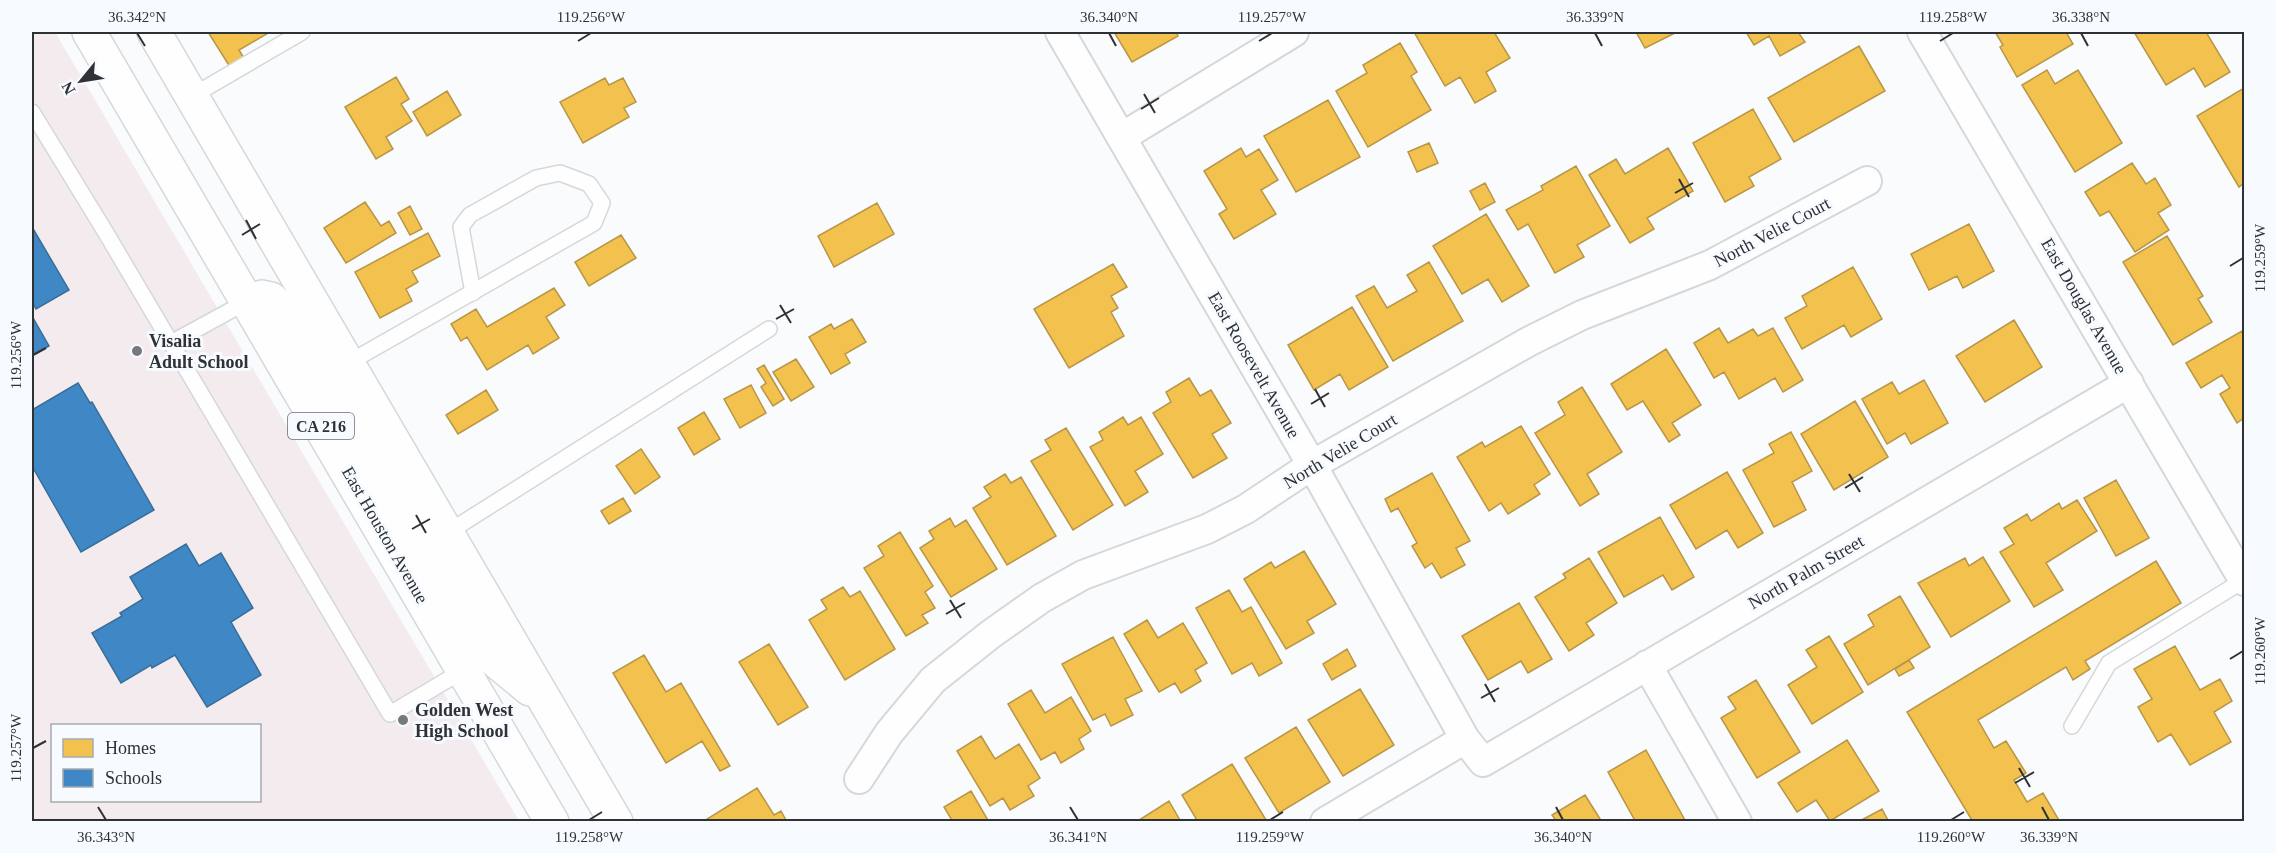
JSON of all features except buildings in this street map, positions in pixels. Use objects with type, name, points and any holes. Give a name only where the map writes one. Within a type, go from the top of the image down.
[{"type":"main road","name":"East Houston Avenue","points":[[89,32],[552,822]]},
{"type":"main road","name":"CA 216","points":[[154,32],[616,822]]},
{"type":"main road","points":[[248,301],[262,297],[271,299],[294,324],[484,651],[545,701]]},
{"type":"street","name":"East Roosevelt Avenue","points":[[1060,32],[1312,465],[1465,739],[1483,762]]},
{"type":"street","points":[[1122,137],[1294,32]]},
{"type":"street","name":"East Douglas Avenue","points":[[1923,32],[2243,576]]},
{"type":"street","name":"North Velie Court","points":[[859,779],[889,733],[933,680],[1042,598],[1083,575],[1207,529],[1246,509],[1312,465],[1528,342],[1582,315],[1710,265],[1867,181]]},
{"type":"street","name":"North Palm Street","points":[[1483,762],[2129,383]]},
{"type":"street","points":[[1647,665],[1737,822]]},
{"type":"street","points":[[1325,822],[1465,739]]},
{"type":"lane","points":[[192,96],[302,32]]},
{"type":"lane","points":[[32,112],[390,714],[464,670]]},
{"type":"lane","points":[[348,363],[473,293],[594,223],[602,203],[589,184],[560,173],[536,178],[470,215],[461,227],[473,293]]},
{"type":"lane","points":[[171,343],[248,301]]},
{"type":"lane","points":[[447,533],[770,328]]},
{"type":"lane","points":[[2072,726],[2109,663],[2243,576]]},
{"type":"shaded area","name":"Visalia Adult School","points":[[32,32],[55,32],[519,821],[32,821]]},
{"type":"place","name":"Visalia Adult School","points":[[137,351]]},
{"type":"place","name":"Golden West High School","points":[[403,720]]}]
